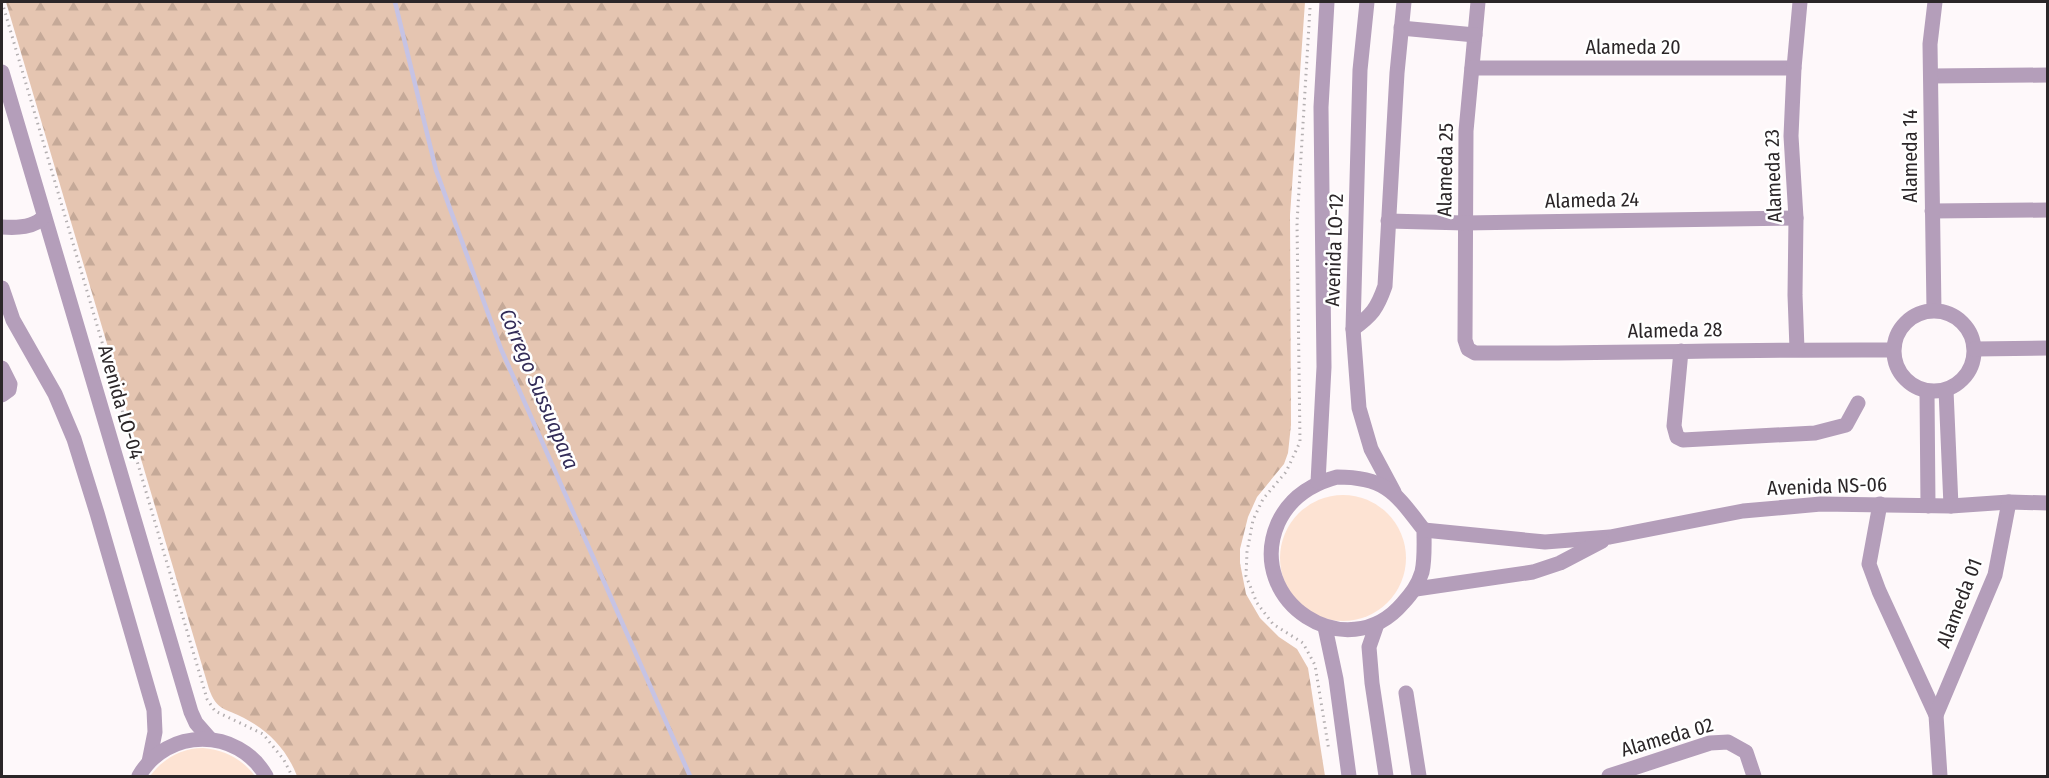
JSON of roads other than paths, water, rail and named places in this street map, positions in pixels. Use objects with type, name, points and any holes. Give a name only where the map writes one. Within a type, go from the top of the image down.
[{"type":"street","name":"Avenida LO-12","points":[[1318,482],[1324,366],[1322,108],[1328,2]]},
{"type":"street","name":"Avenida LO-12","points":[[1367,2],[1360,70],[1353,329],[1359,408],[1371,449],[1394,492]]},
{"type":"street","points":[[1353,329],[1367,319],[1379,305],[1385,286],[1396,74],[1404,2]]},
{"type":"street","name":"Alameda 25","points":[[1465,340],[1466,131],[1478,2]]},
{"type":"street","name":"Alameda 23","points":[[1797,349],[1796,218],[1791,136],[1800,2]]},
{"type":"street","name":"Alameda 14","points":[[1934,310],[1930,44],[1935,2]]},
{"type":"street","points":[[1401,28],[1475,35]]},
{"type":"street","name":"Alameda 20","points":[[1472,68],[1794,68]]},
{"type":"street","name":"Avenida LO-04","points":[[2,72],[8,112],[44,216],[191,712],[196,723],[210,739]]},
{"type":"street","points":[[1931,76],[2048,75]]},
{"type":"street","points":[[1932,211],[2048,210]]},
{"type":"street","points":[[2,227],[28,225],[38,222],[44,216]]},
{"type":"street","name":"Alameda 24","points":[[1388,221],[1465,223],[1796,218]]},
{"type":"street","points":[[2,288],[17,327],[65,415],[88,484],[154,710],[155,735],[149,762]]},
{"type":"street","points":[[1934,310],[1947,312],[1959,319],[1967,328],[1976,349],[1972,365],[1966,376],[1957,384],[1946,390],[1927,391],[1914,387],[1903,378],[1896,366],[1893,350],[1900,328],[1910,318],[1921,312],[1934,310]]},
{"type":"street","name":"Alameda 28","points":[[1465,340],[1468,349],[1475,353],[1893,350]]},
{"type":"street","points":[[1976,349],[2048,348]]},
{"type":"street","points":[[1681,351],[1674,426],[1677,437],[1683,440],[1815,433],[1832,430],[1846,425],[1858,403]]},
{"type":"street","points":[[2,368],[10,384],[9,390],[2,395]]},
{"type":"street","points":[[1946,390],[1951,506]]},
{"type":"street","points":[[1927,391],[1928,506]]},
{"type":"street","points":[[1337,477],[1357,477],[1377,482],[1394,492],[1424,530],[1422,570],[1416,589],[1393,616],[1377,624],[1351,630],[1325,627],[1304,616],[1287,600],[1276,580],[1271,557],[1274,534],[1283,512],[1298,495],[1318,482],[1337,477]]},
{"type":"street","name":"Avenida NS-06","points":[[1424,530],[1545,542],[1610,537],[1743,511],[1821,504],[1951,506],[2009,502],[2048,503]]},
{"type":"street","name":"Alameda 01","points":[[1936,715],[1995,575],[2009,502]]},
{"type":"street","name":"Alameda 01","points":[[1880,504],[1869,564],[1879,591],[1936,715],[1940,777]]},
{"type":"street","name":"Avenida NS-06","points":[[1416,589],[1533,572],[1560,563],[1610,537]]},
{"type":"street","points":[[1377,624],[1370,647],[1370,656],[1386,777]]},
{"type":"street","points":[[1325,627],[1336,679],[1349,777]]},
{"type":"street","points":[[1406,693],[1419,777]]},
{"type":"street","points":[[139,777],[149,762],[163,750],[191,739],[210,739],[225,742],[245,752],[256,762],[266,777]]},
{"type":"street","name":"Alameda 02","points":[[1608,777],[1710,743],[1728,742],[1746,752],[1754,777]]},
{"type":"waterway","name":"Córrego Sussuapara","points":[[395,2],[436,170],[501,349],[690,776]]}]
